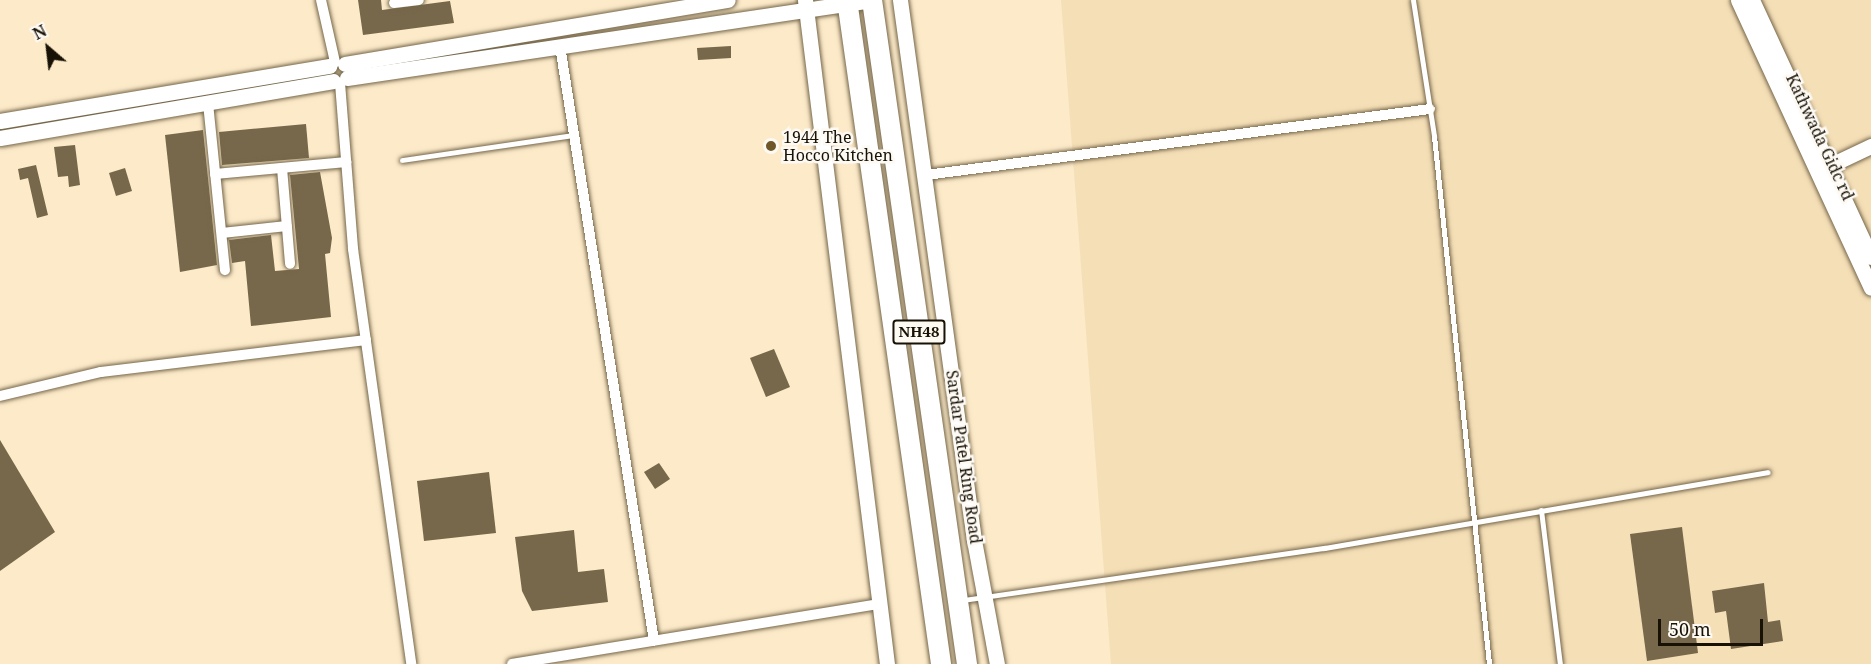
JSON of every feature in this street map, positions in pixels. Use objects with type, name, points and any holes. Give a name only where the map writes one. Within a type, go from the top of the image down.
[{"type":"highway","name":"Sardar Patel Ring Road","points":[[872,0],[967,664]]},
{"type":"highway","name":"NH48","points":[[847,1],[941,664]]},
{"type":"street","points":[[321,0],[338,72],[366,340],[411,664]]},
{"type":"street","points":[[394,3],[424,0]]},
{"type":"street","points":[[0,138],[208,103],[338,72],[728,0]]},
{"type":"street","points":[[0,121],[338,72],[560,46],[805,4],[872,0]]},
{"type":"street","name":"Sardar Patel Ring Road","points":[[900,0],[926,175],[974,540],[989,596],[997,664]]},
{"type":"street","name":"Kathwada Gidc rd","points":[[1738,0],[1821,170],[1871,288]]},
{"type":"street","points":[[1752,0],[1821,170],[1871,257]]},
{"type":"street","points":[[805,4],[887,664]]},
{"type":"street","points":[[560,46],[654,641]]},
{"type":"street","points":[[208,103],[225,270]]},
{"type":"street","points":[[926,175],[1430,109]]},
{"type":"street","points":[[1821,170],[1871,146]]},
{"type":"street","points":[[215,174],[346,162]]},
{"type":"street","points":[[282,168],[290,264]]},
{"type":"street","points":[[222,233],[287,226]]},
{"type":"street","points":[[0,396],[101,372],[366,340]]},
{"type":"street","points":[[512,664],[879,604]]},
{"type":"lane","points":[[1413,0],[1430,109],[1489,664]]},
{"type":"lane","points":[[402,160],[574,135]]},
{"type":"lane","points":[[958,601],[1475,523],[1768,471]]},
{"type":"lane","points":[[1541,510],[1560,664]]},
{"type":"shaded area","points":[[1061,0],[1871,0],[1871,664],[1111,664]]},
{"type":"building","points":[[358,0],[381,0],[382,10],[450,1],[454,23],[363,35]]},
{"type":"building","points":[[731,46],[731,58],[698,60],[697,48]]},
{"type":"building","points":[[306,124],[309,158],[222,165],[219,132]]},
{"type":"building","points":[[203,130],[217,265],[180,272],[165,135]]},
{"type":"building","points":[[75,145],[80,185],[69,187],[68,176],[58,177],[54,147]]},
{"type":"building","points":[[36,165],[48,215],[37,218],[28,178],[20,180],[18,169]]},
{"type":"building","points":[[125,168],[132,191],[116,196],[109,173]]},
{"type":"building","points":[[320,172],[332,238],[330,253],[325,254],[331,317],[251,326],[245,261],[232,263],[229,240],[271,235],[275,271],[299,269],[290,175]]},
{"type":"building","points":[[774,349],[790,387],[766,397],[750,358]]},
{"type":"building","points":[[0,440],[55,532],[0,571]]},
{"type":"building","points":[[659,463],[670,479],[655,489],[644,472]]},
{"type":"building","points":[[489,472],[496,533],[424,541],[417,481]]},
{"type":"building","points":[[1682,527],[1698,653],[1647,661],[1630,534]]},
{"type":"building","points":[[574,530],[578,572],[604,569],[608,602],[532,611],[522,591],[515,537]]},
{"type":"building","points":[[1764,583],[1768,622],[1780,620],[1783,641],[1731,649],[1726,611],[1715,613],[1712,591]]},
{"type":"place","name":"1944 The Hocco Kitchen","points":[[771,146]]}]
